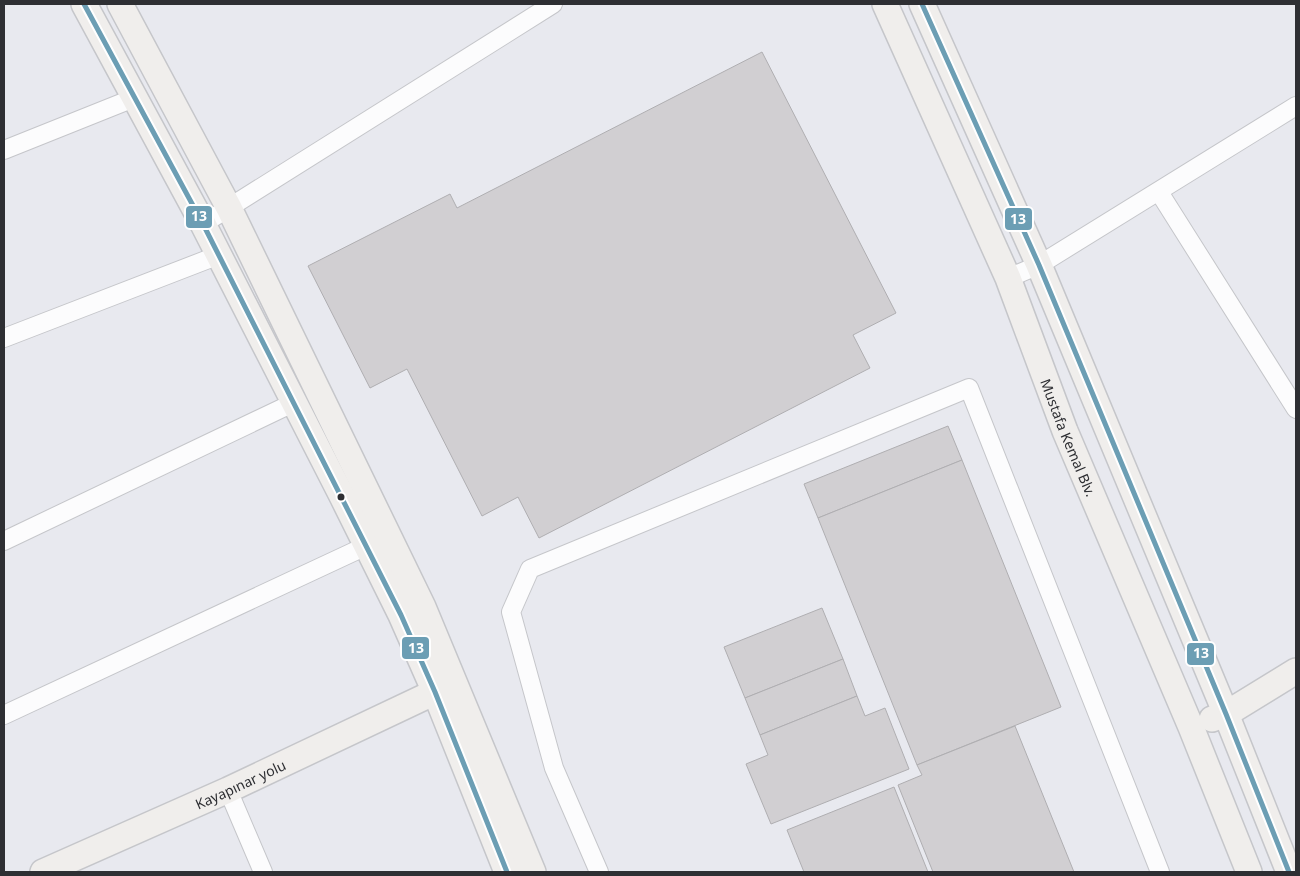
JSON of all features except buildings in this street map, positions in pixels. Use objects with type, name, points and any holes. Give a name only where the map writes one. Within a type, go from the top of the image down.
[{"type":"street","points":[[84,4],[203,224],[401,615],[436,692],[507,872]]},
{"type":"street","points":[[120,4],[229,208],[423,607],[533,872]]},
{"type":"street","points":[[203,224],[553,4]]},
{"type":"street","name":"Mustafa Kemal Blv.","points":[[885,4],[1008,278],[1065,432],[1191,727],[1249,872]]},
{"type":"street","points":[[922,4],[1039,265],[1226,714],[1289,872]]},
{"type":"street","points":[[4,150],[134,98]]},
{"type":"street","points":[[1008,278],[1039,265],[1296,106]]},
{"type":"street","points":[[1159,192],[1296,409]]},
{"type":"street","points":[[4,338],[219,255]]},
{"type":"street","points":[[599,872],[554,768],[511,612],[530,569],[969,388],[1160,872]]},
{"type":"street","points":[[4,541],[293,403]]},
{"type":"street","points":[[4,715],[366,546]]},
{"type":"street","points":[[1191,727],[1226,714],[1296,671]]},
{"type":"street","name":"Kayapınar yolu","points":[[43,872],[228,790],[436,692]]},
{"type":"street","points":[[228,790],[263,872]]},
{"type":"transit line","name":"13","points":[[84,4],[203,224],[401,615],[435,692],[507,872]]},
{"type":"transit line","name":"13","points":[[922,4],[1039,265],[1226,714],[1289,872]]}]
